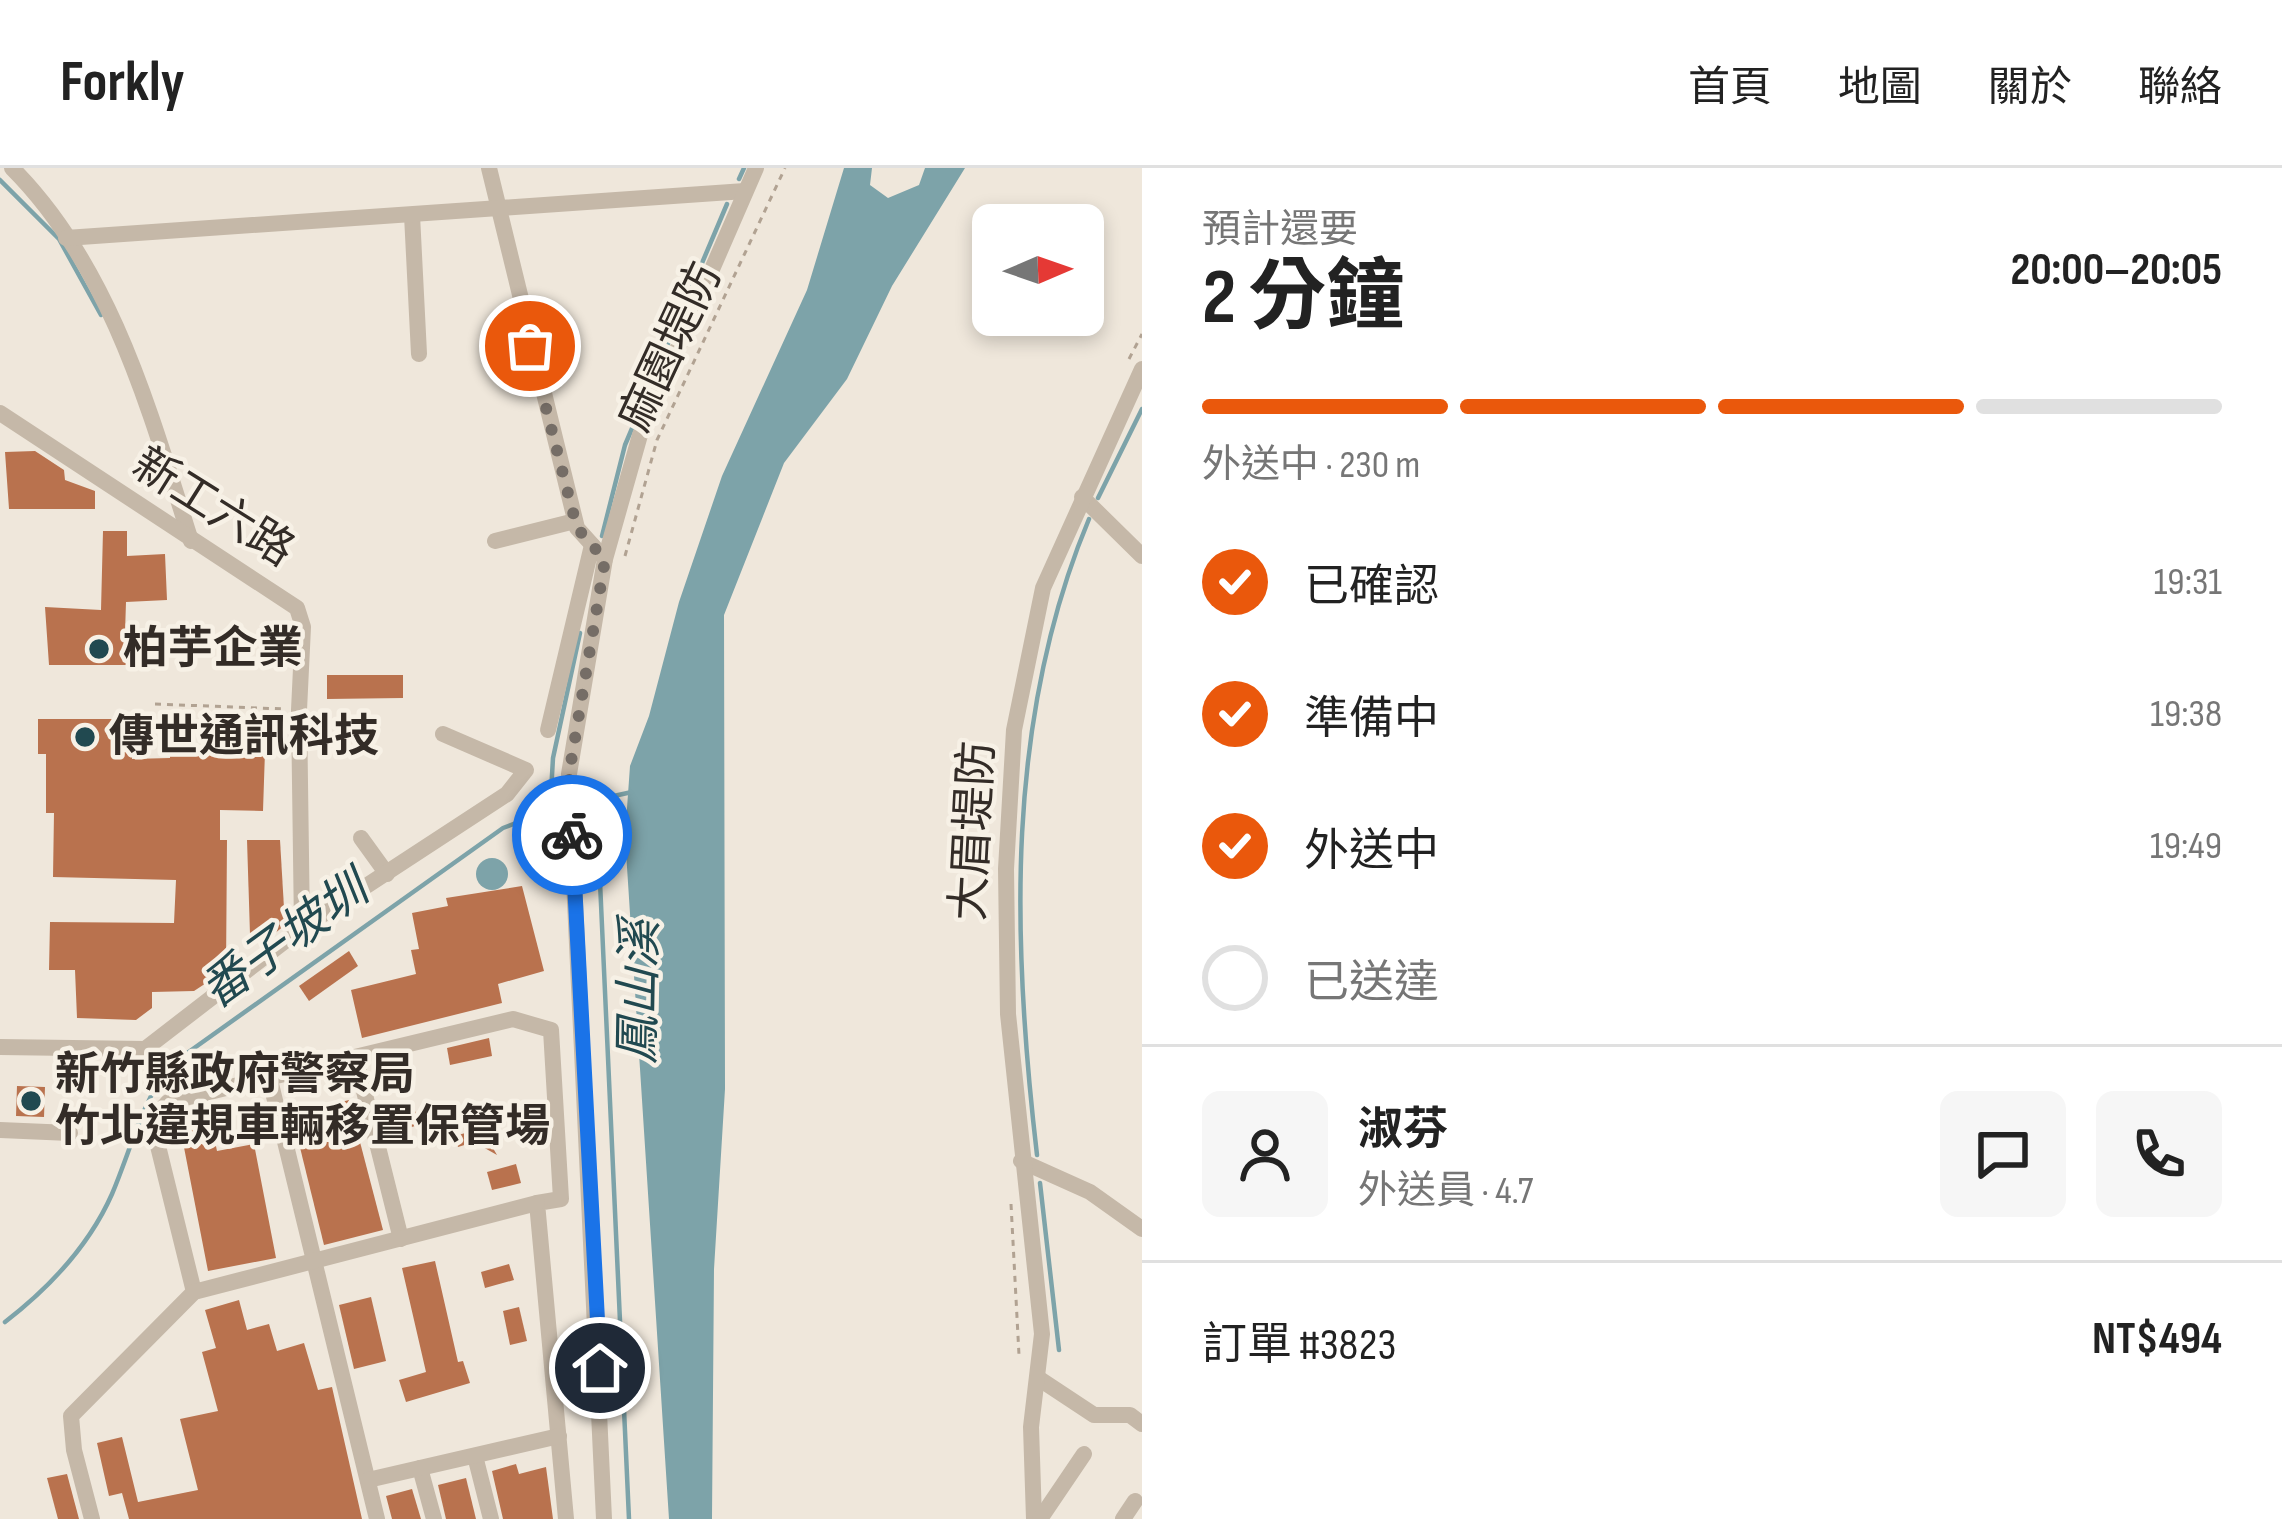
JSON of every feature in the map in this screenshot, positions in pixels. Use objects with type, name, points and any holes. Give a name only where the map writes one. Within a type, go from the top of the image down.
[{"type":"street","points":[[11,168],[66,238],[136,368],[191,542]]},
{"type":"street","points":[[489,168],[575,520],[605,560]]},
{"type":"street","points":[[604,1519],[569,774],[605,560],[640,435],[756,168]]},
{"type":"street","points":[[66,238],[745,190]]},
{"type":"street","points":[[412,214],[419,354]]},
{"type":"street","points":[[1037,1519],[1031,1427],[1042,1334],[1008,1014],[1006,869],[1014,730],[1042,588],[1135,365]]},
{"type":"street","name":"新工六路","points":[[0,412],[191,542],[293,601],[303,627],[299,710],[302,928]]},
{"type":"street","points":[[1082,496],[1142,556]]},
{"type":"street","points":[[495,541],[575,520]]},
{"type":"street","points":[[548,730],[592,545]]},
{"type":"street","points":[[0,1047],[145,1049],[302,928],[507,794],[526,770],[443,734]]},
{"type":"street","points":[[361,838],[387,874]]},
{"type":"street","points":[[92,1519],[74,1450],[71,1416],[194,1292],[561,1199],[551,1030],[513,1019],[169,1102],[160,1111],[158,1146],[194,1292]]},
{"type":"street","points":[[356,1059],[401,1239]]},
{"type":"street","points":[[271,1080],[376,1519]]},
{"type":"street","points":[[0,1130],[70,1133]]},
{"type":"street","points":[[1021,1161],[1090,1192],[1142,1229]]},
{"type":"street","points":[[537,1203],[566,1519]]},
{"type":"street","points":[[1038,1378],[1094,1415],[1130,1415],[1142,1424]]},
{"type":"street","points":[[368,1480],[559,1436]]},
{"type":"street","points":[[1037,1519],[1084,1454]]},
{"type":"street","points":[[475,1456],[491,1519]]},
{"type":"street","points":[[420,1468],[434,1519]]},
{"type":"street","points":[[1123,1519],[1135,1501]]},
{"type":"path","name":"麻園堤防","points":[[625,556],[657,440],[786,168]]},
{"type":"path","points":[[1135,365],[1142,334]]},
{"type":"path","points":[[155,704],[299,710]]},
{"type":"path","points":[[1011,1203],[1019,1354]]},
{"type":"water","name":"鳳山溪","points":[[844,168],[872,168],[870,185],[888,198],[919,185],[925,168],[965,168],[892,286],[847,379],[784,463],[724,615],[725,1089],[714,1269],[712,1519],[669,1519],[625,836],[630,766],[722,476],[807,290]]},
{"type":"water","points":[[492,858],[503,863],[508,874],[503,885],[492,890],[481,885],[476,874],[481,863]]},
{"type":"building","points":[[35,451],[64,470],[65,480],[95,491],[95,509],[9,509],[5,452]]},
{"type":"building","points":[[103,531],[127,531],[127,556],[165,554],[167,600],[126,602],[125,633],[148,633],[148,665],[49,665],[45,607],[101,610]]},
{"type":"building","points":[[327,675],[403,675],[403,698],[327,699]]},
{"type":"building","points":[[38,719],[132,719],[132,759],[170,758],[170,748],[265,751],[263,811],[220,810],[220,840],[227,840],[226,970],[194,991],[152,992],[152,1008],[136,1020],[77,1018],[75,970],[49,970],[50,922],[174,923],[176,880],[53,877],[54,813],[46,813],[46,754],[38,754]]},
{"type":"building","points":[[247,840],[280,840],[285,925],[274,934],[250,934]]},
{"type":"building","points":[[522,886],[544,971],[498,984],[502,1003],[362,1038],[351,990],[416,974],[411,950],[419,949],[412,913],[448,906],[446,898]]},
{"type":"building","points":[[349,951],[358,966],[309,1001],[299,986]]},
{"type":"building","points":[[489,1038],[492,1056],[450,1065],[447,1048]]},
{"type":"building","name":"新竹縣政府警察局 竹北違規車輛移置保管場","points":[[17,1086],[45,1087],[44,1117],[16,1116]]},
{"type":"building","points":[[349,1100],[383,1230],[324,1245],[292,1115]]},
{"type":"building","points":[[415,1111],[419,1125],[393,1132],[389,1118]]},
{"type":"building","points":[[476,1119],[497,1155],[474,1142],[458,1147],[455,1136],[472,1131]]},
{"type":"building","points":[[212,1127],[217,1151],[254,1144],[276,1258],[208,1271],[181,1132]]},
{"type":"building","points":[[516,1164],[521,1183],[492,1190],[487,1172]]},
{"type":"building","points":[[435,1261],[458,1362],[463,1361],[470,1383],[406,1402],[399,1380],[426,1372],[402,1268]]},
{"type":"building","points":[[509,1264],[514,1280],[485,1288],[481,1272]]},
{"type":"building","points":[[371,1297],[386,1361],[354,1369],[339,1305]]},
{"type":"building","points":[[239,1300],[247,1330],[269,1324],[277,1351],[304,1343],[318,1390],[332,1387],[362,1519],[129,1519],[122,1493],[109,1496],[97,1443],[122,1437],[138,1502],[198,1490],[180,1419],[218,1411],[202,1352],[216,1348],[205,1310]]},
{"type":"building","points":[[519,1307],[527,1341],[510,1345],[503,1311]]},
{"type":"building","points":[[516,1464],[519,1474],[546,1467],[553,1519],[503,1519],[492,1471]]},
{"type":"building","points":[[67,1474],[79,1519],[58,1519],[47,1478]]},
{"type":"building","points":[[466,1478],[476,1519],[446,1519],[438,1485]]},
{"type":"building","points":[[412,1489],[421,1519],[392,1519],[386,1496]]},
{"type":"waterway","points":[[739,179],[744,168]]},
{"type":"waterway","points":[[0,180],[59,239],[101,315]]},
{"type":"waterway","points":[[602,536],[625,445],[727,204]]},
{"type":"waterway","points":[[1098,498],[1142,409]]},
{"type":"waterway","points":[[1037,1155],[1023,994],[1022,832],[1042,673],[1062,595],[1089,519]]},
{"type":"waterway","points":[[550,810],[553,758],[580,633]]},
{"type":"waterway","name":"番子坡圳","points":[[5,1322],[52,1280],[92,1231],[151,1096],[169,1066],[503,828],[550,810],[632,792]]},
{"type":"waterway","points":[[590,800],[599,860],[629,1519]]},
{"type":"waterway","points":[[1040,1183],[1059,1350]]},
{"type":"way so far","points":[[530,346],[577,528],[605,560],[569,774],[572,835]]},
{"type":"place","name":"柏芋企業","points":[[99,649]]},
{"type":"place","name":"傳世通訊科技","points":[[85,737]]},
{"type":"place","name":"新竹縣政府警察局 竹北違規車輛移置保管場","points":[[31,1101]]},
{"type":"route","points":[[572,835],[600,1368]]}]
